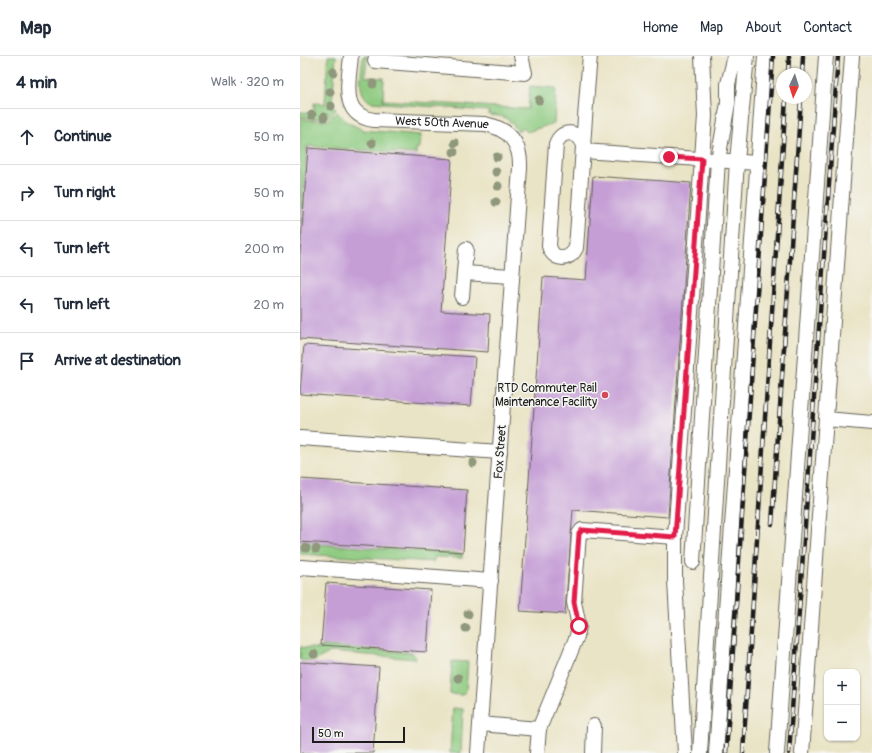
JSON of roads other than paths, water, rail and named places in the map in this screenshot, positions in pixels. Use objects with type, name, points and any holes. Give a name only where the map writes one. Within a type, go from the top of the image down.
[{"type":"street","name":"West 50th Avenue","points":[[351,56],[348,95],[349,101],[355,112],[367,119],[480,124],[494,126],[503,130],[510,136],[519,151]]},
{"type":"street","points":[[376,56],[375,61],[525,74],[521,56]]},
{"type":"street","points":[[584,56],[589,71]]},
{"type":"street","points":[[584,148],[580,138],[577,135],[568,133],[560,136],[556,144],[549,246],[553,254],[561,258],[570,256],[576,248],[584,148],[590,56]]},
{"type":"street","points":[[685,753],[675,537],[705,116],[702,56]]},
{"type":"street","points":[[735,56],[728,84],[728,103],[737,161]]},
{"type":"street","points":[[700,753],[737,161],[747,56]]},
{"type":"street","points":[[709,753],[712,564],[737,161],[755,56]]},
{"type":"street","points":[[737,161],[765,56]]},
{"type":"street","points":[[777,753],[826,56]]},
{"type":"street","points":[[802,753],[852,56]]},
{"type":"street","points":[[584,148],[737,161]]},
{"type":"street","name":"Fox Street","points":[[478,753],[520,168],[519,151]]},
{"type":"street","points":[[462,297],[466,249]]},
{"type":"street","points":[[464,273],[512,276]]},
{"type":"street","points":[[826,419],[872,422]]},
{"type":"street","points":[[300,438],[500,452]]},
{"type":"street","points":[[537,753],[539,729],[577,636],[579,626],[574,602],[579,534],[582,530],[675,537]]},
{"type":"street","points":[[675,561],[712,564]]},
{"type":"street","points":[[697,648],[712,564]]},
{"type":"street","points":[[712,564],[716,753]]},
{"type":"street","points":[[300,569],[301,567],[491,581]]},
{"type":"street","points":[[682,698],[703,699]]},
{"type":"street","points":[[480,724],[539,729]]},
{"type":"street","points":[[593,753],[594,726]]},
{"type":"railway","points":[[726,753],[773,56]]},
{"type":"railway","points":[[788,68],[789,56]]},
{"type":"railway","points":[[802,68],[803,56]]},
{"type":"railway","points":[[789,753],[838,56]]},
{"type":"railway","points":[[743,753],[786,104]]},
{"type":"railway","points":[[772,524],[801,104]]},
{"type":"place","name":"RTD Commuter Rail Maintenance Facility","points":[[605,395]]}]
